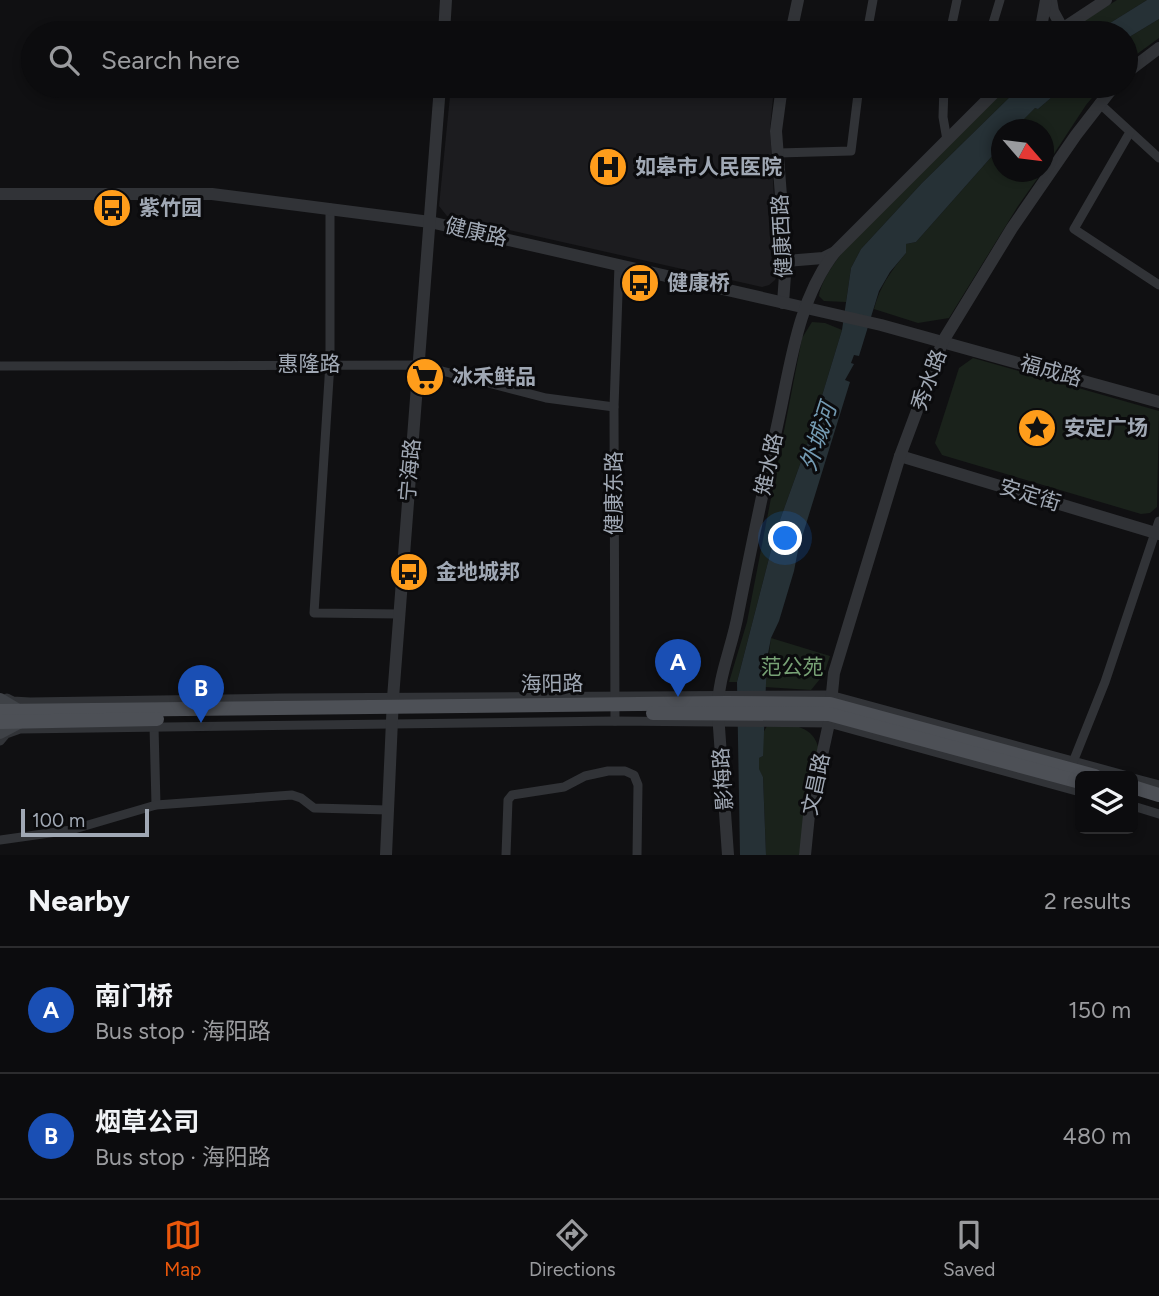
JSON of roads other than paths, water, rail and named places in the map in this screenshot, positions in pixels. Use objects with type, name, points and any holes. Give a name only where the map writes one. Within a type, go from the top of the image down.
[{"type":"main road","points":[[0,699],[20,716],[0,733]]},
{"type":"main road","name":"海阳路","points":[[0,711],[20,716],[829,709],[1075,775]]},
{"type":"main road","name":"海阳路","points":[[0,722],[20,716]]},
{"type":"main road","name":"海阳路","points":[[1066,774],[1075,779]]},
{"type":"main road","points":[[1138,789],[1159,795]]},
{"type":"main road","points":[[1138,798],[1159,804]]},
{"type":"street","points":[[445,21],[446,0]]},
{"type":"street","points":[[794,21],[798,0]]},
{"type":"street","points":[[869,21],[873,0]]},
{"type":"street","points":[[953,21],[957,0]]},
{"type":"street","points":[[994,21],[1000,0]]},
{"type":"street","points":[[1048,0],[1057,21]]},
{"type":"street","points":[[1043,21],[1048,0]]},
{"type":"street","points":[[1076,21],[1106,0]]},
{"type":"street","points":[[1138,64],[1159,47]]},
{"type":"street","name":"宁海路","points":[[386,855],[392,711],[439,98]]},
{"type":"street","name":"健康西路","points":[[780,98],[776,131],[786,261],[783,303]]},
{"type":"street","points":[[778,153],[851,151],[858,98]]},
{"type":"street","points":[[944,98],[943,117],[947,140]]},
{"type":"street","points":[[786,261],[822,258],[835,252],[989,98]]},
{"type":"street","name":"秀水路","points":[[829,709],[847,627],[900,456],[943,341],[999,248],[1102,98]]},
{"type":"street","points":[[1099,103],[1159,158]]},
{"type":"street","points":[[1130,132],[1074,229],[1159,285]]},
{"type":"street","name":"健康路","points":[[0,194],[212,194],[430,222],[824,311],[943,341]]},
{"type":"street","points":[[330,208],[330,363],[314,613],[399,614]]},
{"type":"street","name":"雉水路","points":[[722,708],[722,672],[736,627],[762,495],[805,307],[824,265],[835,252]]},
{"type":"street","name":"健康东路","points":[[615,709],[614,407],[619,265]]},
{"type":"street","name":"福成路","points":[[943,341],[1159,402]]},
{"type":"street","name":"惠隆路","points":[[0,366],[330,363],[419,365],[546,398],[614,407]]},
{"type":"street","name":"安定街","points":[[900,456],[1158,529]]},
{"type":"street","points":[[1066,774],[1105,682],[1158,529]]},
{"type":"street","points":[[0,693],[13,701],[30,702],[392,711]]},
{"type":"street","name":"影梅路","points":[[722,708],[727,855]]},
{"type":"street","name":"文昌路","points":[[805,855],[809,815],[829,709]]},
{"type":"street","points":[[0,741],[6,734],[20,729],[154,726],[392,711]]},
{"type":"street","points":[[154,726],[156,804]]},
{"type":"street","points":[[506,855],[508,800],[512,795],[564,788],[593,774],[625,771],[634,775],[638,785],[637,855]]},
{"type":"street","points":[[1066,774],[1075,774]]},
{"type":"street","points":[[1066,774],[1075,786]]},
{"type":"street","points":[[1138,779],[1159,785]]},
{"type":"street","points":[[0,840],[71,830],[156,804],[292,795],[314,808],[388,810]]},
{"type":"street","points":[[1138,808],[1159,814]]},
{"type":"water","points":[[1147,0],[1159,0],[1159,19],[1138,32],[1138,21],[1113,21]]},
{"type":"water","name":"外城河","points":[[1009,98],[1051,98],[1024,119],[991,119],[991,157],[916,242],[906,244],[906,253],[879,291],[859,356],[854,355],[851,363],[854,364],[845,380],[850,382],[779,621],[771,638],[767,659],[763,756],[759,758],[759,769],[763,777],[766,855],[740,855],[737,682],[776,531],[807,445],[842,330],[851,268],[861,249],[922,183]]},
{"type":"place","name":"如皋市人民医院","points":[[608,167]]},
{"type":"place","name":"紫竹园","points":[[112,208]]},
{"type":"place","name":"健康桥","points":[[640,283]]},
{"type":"place","name":"冰禾鲜品","points":[[425,377]]},
{"type":"place","name":"安定广场","points":[[1037,428]]},
{"type":"place","name":"金地城邦","points":[[409,572]]},
{"type":"place","name":"南门桥","points":[[678,697]]},
{"type":"place","name":"烟草公司","points":[[201,723]]},
{"type":"park label","name":"范公苑","points":[[792,667]]}]
